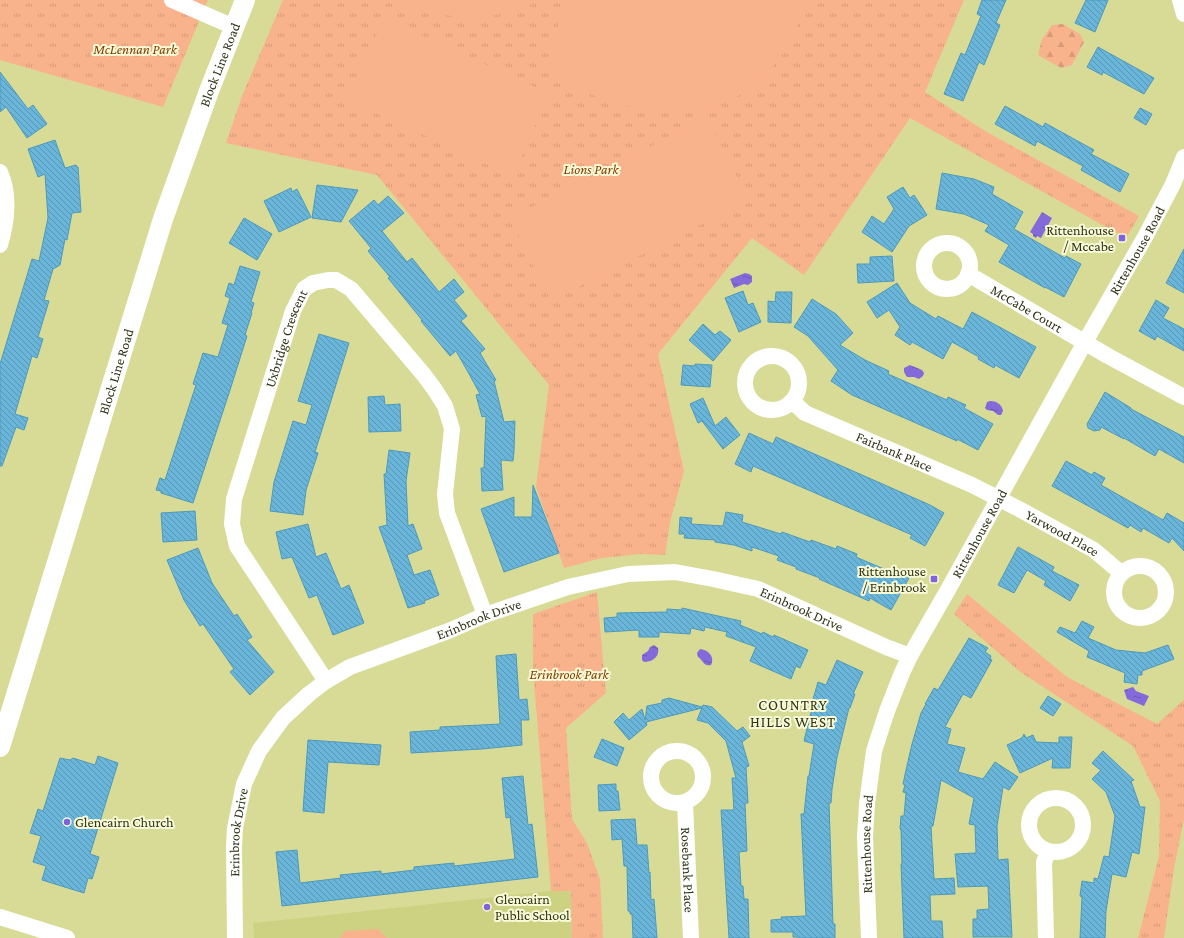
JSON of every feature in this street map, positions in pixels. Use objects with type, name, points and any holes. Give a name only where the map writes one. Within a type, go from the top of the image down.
[{"type":"street","points":[[172,0],[234,27]]},
{"type":"street","points":[[1180,0],[1184,14]]},
{"type":"street","name":"Block Line Road","points":[[0,747],[163,220],[209,91],[234,27],[242,1]]},
{"type":"street","name":"Rittenhouse Road","points":[[869,938],[865,837],[867,804],[874,751],[887,711],[910,656],[1145,237],[1173,184],[1184,157]]},
{"type":"street","points":[[0,172],[6,199],[5,219],[0,245]]},
{"type":"street","name":"McCabe Court","points":[[968,274],[1085,342]]},
{"type":"street","name":"Uxbridge Crescent","points":[[326,681],[237,546],[232,524],[234,499],[293,311],[304,289],[313,283],[336,280],[351,289],[424,375],[444,406],[452,429],[445,494],[447,513],[485,615]]},
{"type":"street","points":[[1085,342],[1184,396]]},
{"type":"street","name":"Fairbank Place","points":[[792,400],[805,412],[972,485],[999,499]]},
{"type":"street","name":"Yarwood Place","points":[[999,499],[1094,550],[1121,573]]},
{"type":"street","name":"Erinbrook Drive","points":[[235,938],[235,834],[244,784],[259,751],[283,718],[308,694],[326,681],[350,667],[451,630],[485,615],[568,587],[628,574],[675,572],[758,589],[886,647],[910,656]]},
{"type":"street","name":"Rosebank Place","points":[[685,803],[691,938]]},
{"type":"street","points":[[1046,938],[1044,862],[1048,852]]},
{"type":"street","points":[[0,917],[67,938]]},
{"type":"shaded area","name":"Glencairn Public School","points":[[551,891],[571,891],[572,938],[254,938],[253,923]]},
{"type":"green space","name":"McLennan Park","points":[[0,0],[208,0],[163,107],[0,60]]},
{"type":"green space","name":"Lions Park","points":[[283,0],[964,0],[925,92],[985,131],[1139,216],[1126,238],[910,118],[804,275],[752,238],[658,354],[684,471],[670,522],[665,555],[640,554],[602,558],[564,568],[536,487],[549,385],[377,175],[226,143],[242,96]]},
{"type":"green space","points":[[389,0],[538,0],[522,10],[474,19],[415,11]]},
{"type":"green space","points":[[565,0],[809,0],[788,46],[765,77],[738,96],[705,112],[671,112],[610,104],[556,75],[548,64]]},
{"type":"green space","points":[[384,18],[550,94],[512,176],[346,99]]},
{"type":"green space","points":[[1063,24],[1080,34],[1084,42],[1072,65],[1061,68],[1038,55],[1042,39],[1052,25]]},
{"type":"green space","points":[[707,118],[749,200],[551,301],[510,218]]},
{"type":"green space","name":"Erinbrook Park","points":[[597,592],[606,693],[566,728],[572,819],[587,843],[600,879],[603,938],[572,938],[571,891],[551,891],[533,670],[533,614]]},
{"type":"green space","points":[[967,594],[1067,677],[1157,724],[1184,700],[1184,819],[1174,868],[1164,938],[1138,938],[1159,856],[1160,801],[1133,746],[1019,671],[954,614]]},
{"type":"green space","points":[[378,929],[387,938],[340,938],[345,931]]},
{"type":"water","points":[[1042,212],[1052,218],[1041,238],[1037,236],[1036,238],[1030,232]]},
{"type":"water","points":[[745,273],[752,276],[752,282],[748,285],[744,284],[734,288],[730,279]]},
{"type":"water","points":[[910,365],[922,370],[924,373],[923,376],[919,379],[907,377],[904,372],[904,368]]},
{"type":"water","points":[[987,402],[996,402],[1001,406],[1003,411],[1001,415],[998,415],[985,408]]},
{"type":"water","points":[[654,645],[658,648],[657,656],[650,661],[644,662],[642,660],[642,655]]},
{"type":"water","points":[[700,649],[710,654],[712,657],[711,665],[705,664],[698,657],[697,653]]},
{"type":"water","points":[[1133,687],[1136,691],[1149,696],[1144,706],[1127,699],[1124,690]]},
{"type":"building","points":[[982,0],[1006,0],[996,23],[1000,25],[984,65],[979,62],[963,101],[944,94],[961,53],[965,55],[981,16],[977,14]]},
{"type":"building","points":[[1086,0],[1108,0],[1095,32],[1075,23]]},
{"type":"building","points":[[1098,47],[1154,78],[1144,94],[1103,72],[1102,75],[1087,67]]},
{"type":"building","points":[[0,72],[28,109],[33,105],[47,124],[27,138],[6,107],[0,112]]},
{"type":"building","points":[[1005,106],[1043,127],[1045,123],[1094,150],[1091,154],[1129,174],[1120,192],[1081,170],[1083,166],[1037,141],[1035,146],[995,124]]},
{"type":"building","points":[[1140,108],[1152,114],[1146,125],[1134,118]]},
{"type":"building","points":[[55,140],[65,168],[76,165],[78,167],[81,212],[72,213],[60,265],[53,269],[44,300],[49,301],[38,337],[43,339],[37,358],[32,356],[15,414],[28,418],[24,430],[16,427],[2,466],[0,466],[0,364],[32,259],[39,261],[48,218],[45,174],[38,177],[28,149]]},
{"type":"building","points":[[942,173],[974,179],[994,187],[992,194],[1023,212],[1014,229],[1065,258],[1066,256],[1081,264],[1064,297],[999,262],[1009,245],[985,231],[989,225],[964,214],[936,209]]},
{"type":"building","points":[[317,185],[358,190],[341,222],[312,218]]},
{"type":"building","points":[[903,187],[910,198],[914,195],[927,215],[909,226],[892,252],[862,232],[872,216],[884,224],[894,209],[887,197]]},
{"type":"building","points":[[291,188],[292,192],[297,189],[311,217],[279,232],[264,201]]},
{"type":"building","points":[[388,196],[404,213],[382,231],[407,262],[412,258],[439,292],[454,279],[464,292],[454,300],[467,316],[461,321],[485,349],[480,353],[496,380],[494,381],[504,422],[515,421],[513,461],[501,460],[503,490],[482,491],[481,468],[484,468],[486,416],[482,417],[476,395],[480,394],[456,351],[450,356],[421,321],[422,320],[388,278],[390,277],[368,251],[371,248],[349,221],[374,200],[378,205]]},
{"type":"building","points":[[244,218],[272,234],[257,260],[229,243]]},
{"type":"building","points":[[1184,249],[1184,293],[1166,283]]},
{"type":"building","points":[[892,256],[894,281],[858,283],[857,264],[870,264],[870,257]]},
{"type":"building","points":[[240,266],[260,272],[251,302],[254,303],[245,335],[247,336],[193,503],[156,490],[160,478],[165,480],[196,385],[193,384],[203,353],[218,357],[228,325],[222,323],[230,298],[225,296],[229,283],[234,285]]},
{"type":"building","points":[[897,283],[910,303],[936,319],[938,316],[963,329],[972,312],[1036,347],[1019,378],[995,365],[994,368],[978,359],[979,357],[952,342],[943,359],[912,342],[910,345],[895,335],[900,327],[889,310],[877,318],[867,302]]},
{"type":"building","points":[[743,291],[748,305],[753,303],[761,322],[739,332],[725,298]]},
{"type":"building","points":[[776,292],[792,292],[791,323],[768,322],[768,301],[775,302]]},
{"type":"building","points":[[812,299],[836,314],[853,333],[840,345],[865,360],[889,371],[888,374],[947,400],[948,397],[966,405],[964,408],[993,424],[978,450],[957,439],[957,441],[852,395],[831,381],[838,370],[808,336],[794,327]]},
{"type":"building","points":[[1156,300],[1169,308],[1163,318],[1184,329],[1184,351],[1157,336],[1155,340],[1139,331]]},
{"type":"building","points":[[703,324],[715,335],[720,331],[731,340],[713,361],[689,340]]},
{"type":"building","points":[[319,334],[349,343],[315,452],[318,453],[306,490],[303,515],[270,511],[274,482],[293,421],[306,425],[312,405],[298,401]]},
{"type":"building","points":[[695,364],[712,365],[710,387],[681,385],[683,365],[695,366]]},
{"type":"building","points":[[1105,392],[1131,409],[1184,437],[1184,463],[1159,449],[1155,456],[1101,427],[1100,430],[1094,431],[1088,428],[1087,424]]},
{"type":"building","points":[[384,396],[385,405],[400,404],[401,431],[369,432],[368,397]]},
{"type":"building","points":[[703,398],[715,426],[726,417],[740,435],[723,449],[702,421],[698,423],[690,404]]},
{"type":"building","points":[[749,433],[773,444],[776,437],[930,505],[944,513],[925,546],[910,538],[912,535],[753,466],[751,472],[735,464]]},
{"type":"building","points":[[389,450],[410,453],[406,481],[408,526],[413,524],[422,549],[407,555],[414,575],[430,570],[439,595],[424,601],[425,603],[408,608],[379,527],[387,525],[384,474],[386,474]]},
{"type":"building","points":[[1066,461],[1092,475],[1094,472],[1105,478],[1101,485],[1163,520],[1167,513],[1184,523],[1184,551],[1172,538],[1169,543],[1143,528],[1141,532],[1130,525],[1128,528],[1052,486]]},
{"type":"building","points":[[533,485],[559,553],[504,572],[481,509],[514,497],[514,517],[532,517]]},
{"type":"building","points":[[195,511],[197,540],[163,542],[161,513]]},
{"type":"building","points":[[726,512],[743,515],[742,522],[781,534],[782,532],[836,549],[837,546],[857,554],[856,557],[891,572],[892,569],[909,578],[891,610],[870,598],[869,601],[819,579],[820,578],[796,569],[796,567],[777,560],[779,556],[752,547],[752,551],[734,545],[715,542],[715,540],[684,538],[685,534],[679,534],[680,517],[692,518],[691,524],[723,526]]},
{"type":"building","points":[[308,524],[316,557],[326,553],[341,589],[349,585],[364,623],[333,635],[317,595],[309,598],[292,557],[282,559],[276,532]]},
{"type":"building","points":[[1018,547],[1054,567],[1052,571],[1079,585],[1070,601],[1044,585],[1046,581],[1027,570],[1014,593],[998,585]]},
{"type":"building","points":[[198,548],[212,583],[234,616],[237,614],[252,637],[247,640],[274,672],[250,695],[230,672],[234,669],[203,624],[200,626],[184,600],[167,560]]},
{"type":"building","points":[[682,608],[741,621],[740,625],[762,634],[763,632],[773,637],[774,635],[808,650],[800,668],[796,666],[791,679],[750,661],[756,647],[726,636],[727,632],[705,627],[704,631],[691,628],[690,634],[659,632],[659,637],[639,637],[639,630],[605,632],[604,618],[617,617],[617,613],[667,612],[667,609],[682,610]]},
{"type":"building","points":[[1082,621],[1094,627],[1088,638],[1116,650],[1145,653],[1168,645],[1174,659],[1142,671],[1142,675],[1138,675],[1137,684],[1124,682],[1125,673],[1087,657],[1089,651],[1057,632],[1060,627],[1075,633]]},
{"type":"building","points":[[969,638],[988,648],[985,652],[991,656],[990,659],[992,660],[971,698],[963,694],[945,727],[951,729],[947,744],[965,748],[958,772],[983,779],[995,762],[1018,777],[1009,790],[1003,787],[997,826],[998,860],[1008,859],[1012,937],[973,937],[973,919],[977,919],[977,910],[989,909],[988,886],[958,887],[955,854],[976,853],[975,825],[969,824],[974,798],[941,780],[933,826],[931,826],[934,879],[954,878],[955,894],[930,895],[931,921],[942,921],[943,938],[904,938],[900,829],[901,816],[904,816],[906,793],[903,792],[905,785],[903,784],[906,770],[912,744],[925,704],[934,688],[938,690]]},
{"type":"building","points":[[516,654],[519,700],[527,699],[529,720],[521,720],[522,745],[411,753],[410,732],[440,730],[440,727],[500,724],[496,656]]},
{"type":"building","points":[[837,660],[863,672],[853,694],[855,694],[849,708],[837,757],[831,803],[829,803],[833,924],[835,924],[835,938],[799,938],[793,937],[793,932],[771,932],[771,920],[782,919],[781,917],[806,916],[801,814],[804,814],[808,776],[814,744],[804,741],[818,682],[826,685]]},
{"type":"building","points":[[1048,696],[1061,704],[1053,716],[1040,708]]},
{"type":"building","points":[[669,698],[702,707],[703,705],[712,707],[737,731],[743,727],[750,736],[742,742],[749,766],[746,767],[748,803],[745,803],[747,851],[739,852],[741,886],[743,886],[744,899],[748,899],[749,938],[729,938],[721,810],[734,810],[732,778],[736,778],[726,741],[708,723],[697,720],[702,708],[646,722],[647,725],[629,740],[614,722],[623,713],[629,720],[642,709],[645,720],[647,706],[662,703],[662,700]]},
{"type":"building","points":[[1024,734],[1026,738],[1033,735],[1036,742],[1059,743],[1059,737],[1072,737],[1070,768],[1052,768],[1053,758],[1020,773],[1007,745],[1022,738]]},
{"type":"building","points":[[602,739],[624,748],[617,766],[594,757]]},
{"type":"building","points":[[308,740],[381,745],[379,765],[328,762],[324,813],[303,811]]},
{"type":"building","points":[[1103,751],[1134,780],[1131,781],[1140,807],[1145,807],[1139,854],[1132,852],[1126,877],[1112,874],[1106,911],[1105,938],[1080,938],[1082,897],[1080,896],[1082,881],[1094,883],[1094,878],[1098,879],[1104,856],[1109,857],[1115,816],[1106,792],[1092,779],[1101,770],[1092,763]]},
{"type":"building","name":"Glencairn Church","points":[[98,756],[118,763],[90,854],[99,857],[92,879],[88,878],[84,893],[42,880],[46,866],[33,862],[41,836],[30,833],[38,809],[43,811],[60,758],[70,760],[73,758],[95,765]]},
{"type":"building","points":[[523,776],[528,825],[532,824],[538,877],[282,906],[276,852],[297,850],[300,883],[341,878],[340,875],[381,871],[381,874],[414,870],[414,867],[454,863],[454,866],[515,859],[510,817],[506,818],[502,778]]},
{"type":"building","points":[[616,784],[620,810],[599,811],[598,785]]},
{"type":"building","points":[[635,819],[637,845],[647,845],[651,900],[654,899],[657,938],[633,938],[632,914],[628,911],[627,866],[624,866],[622,839],[612,840],[611,820]]},
{"type":"place","name":"Rittenhouse / Mccabe","points":[[1122,238]]},
{"type":"place","name":"Rittenhouse / Erinbrook","points":[[934,579]]},
{"type":"place","name":"Glencairn Church","points":[[67,822]]},
{"type":"place","name":"Glencairn Public School","points":[[487,907]]},
{"type":"district","name":"COUNTRY HILLS WEST","points":[[793,714]]}]
